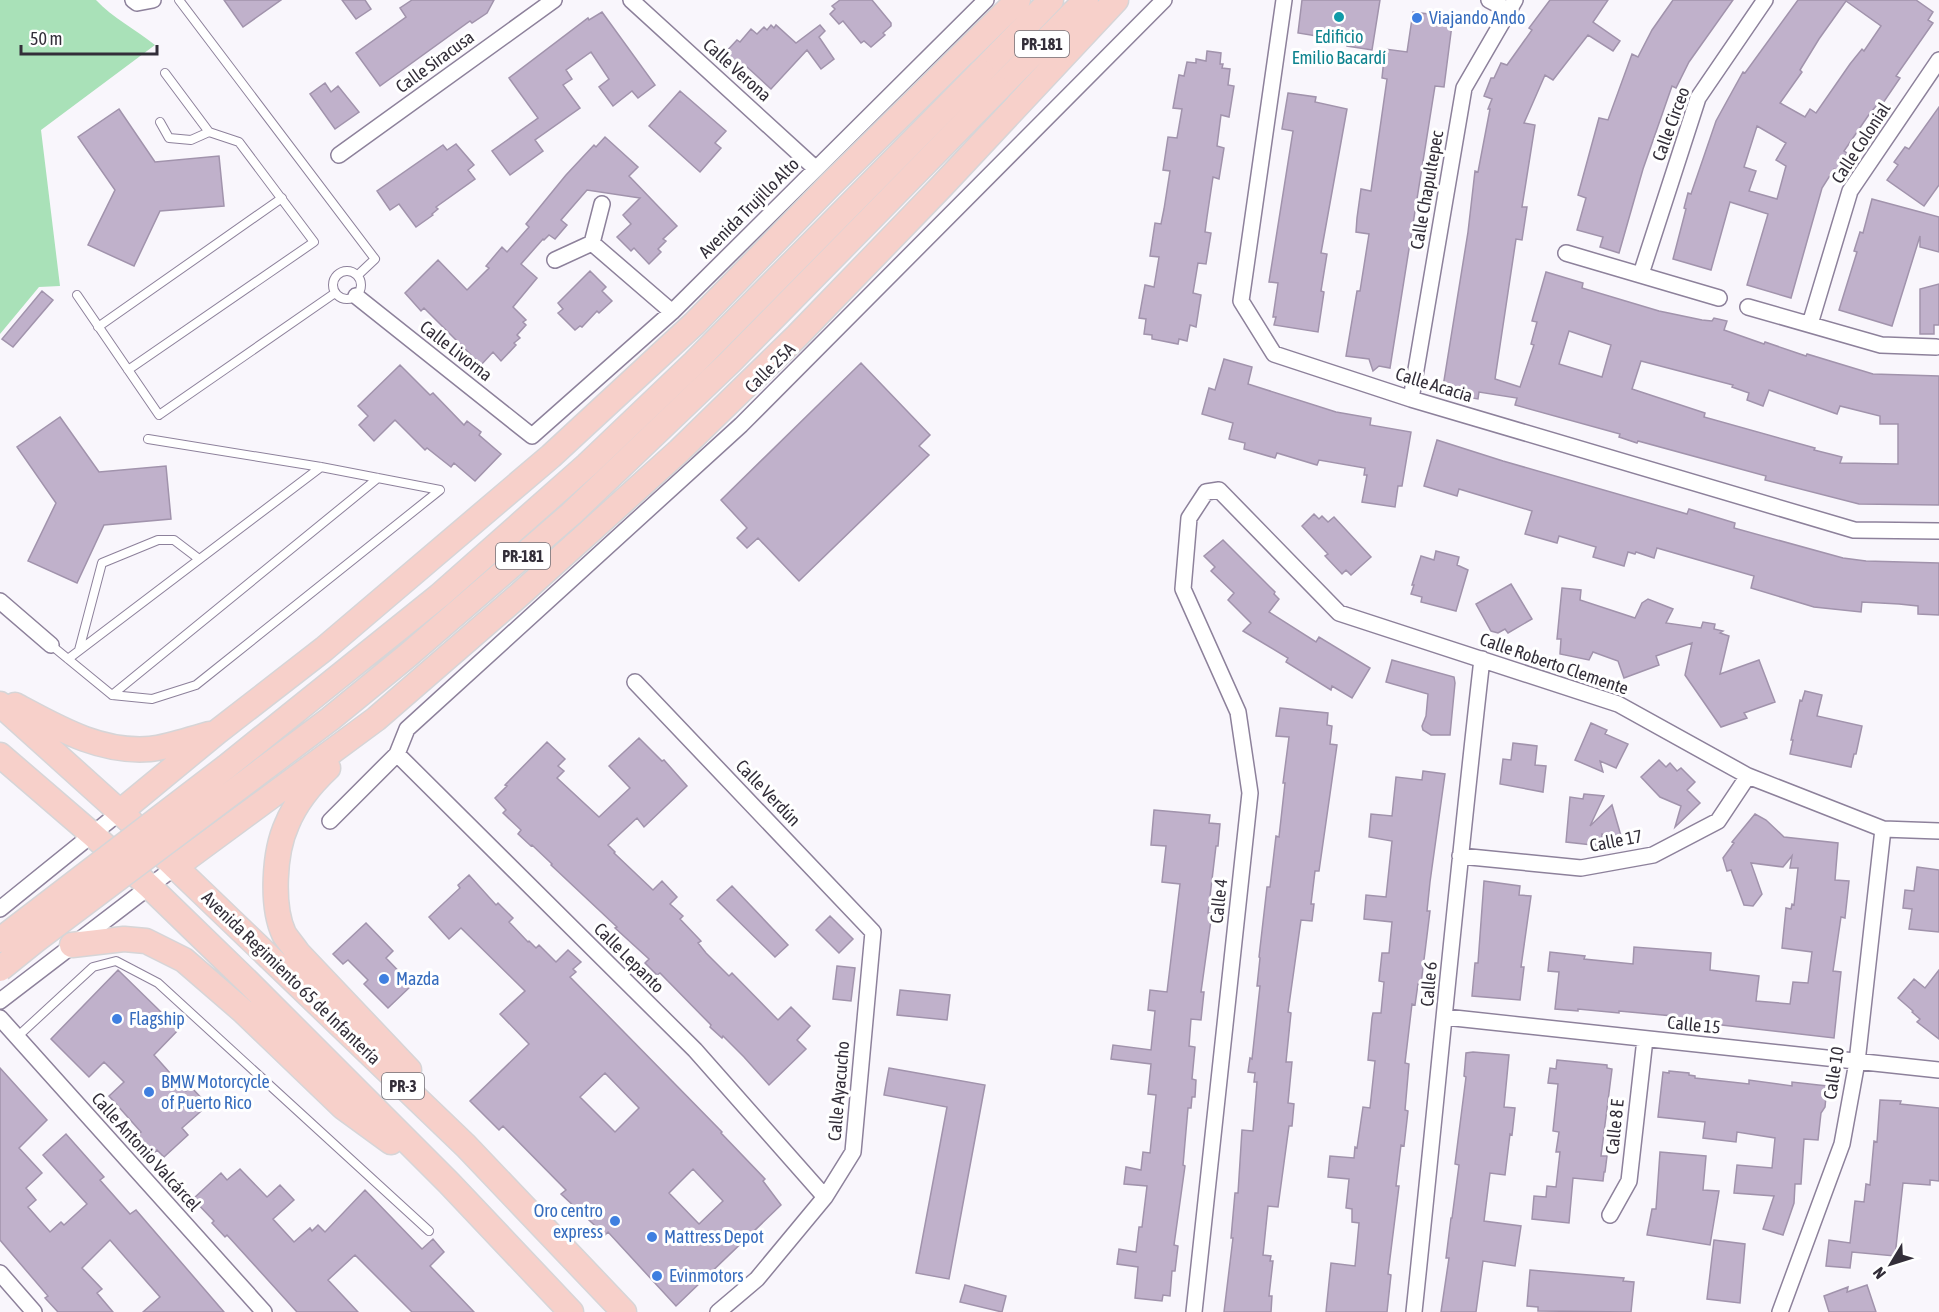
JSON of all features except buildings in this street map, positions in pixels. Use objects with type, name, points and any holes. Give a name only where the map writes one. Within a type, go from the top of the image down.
[{"type":"highway","points":[[120,812],[217,732],[324,650],[560,448],[695,322],[1018,0]]},
{"type":"highway","name":"PR-181","points":[[0,969],[330,718],[407,656],[571,514],[730,362],[990,80],[1051,0]]},
{"type":"highway","name":"PR-181","points":[[0,940],[226,767],[439,596],[586,465],[990,80],[1086,0]]},
{"type":"highway","points":[[176,867],[376,719],[518,596],[679,451],[893,237],[1116,0]]},
{"type":"highway","points":[[0,697],[70,734],[100,745],[126,749],[151,749],[217,732]]},
{"type":"highway","name":"Avenida Regimiento 65 de Infantería","points":[[0,704],[120,812],[466,1146],[624,1312]]},
{"type":"highway","points":[[376,719],[312,784],[286,825],[275,883],[276,902],[284,934],[298,953],[408,1069],[466,1146]]},
{"type":"highway","name":"Avenida Regimiento 65 de Infantería","points":[[0,755],[150,887],[449,1183],[571,1312]]},
{"type":"highway","points":[[72,945],[124,939],[146,941],[184,960],[243,1011],[343,1107],[449,1183]]},
{"type":"street","points":[[133,0],[136,3],[153,0]]},
{"type":"street","name":"Calle Siracusa","points":[[339,156],[554,0]]},
{"type":"street","name":"Calle Verona","points":[[631,0],[816,169]]},
{"type":"street","name":"Avenida Trujillo Alto","points":[[532,436],[672,312],[986,0]]},
{"type":"street","name":"Calle 25A","points":[[397,754],[407,729],[741,425],[1164,0]]},
{"type":"street","name":"Calle Acacia","points":[[1284,0],[1242,301],[1274,354],[1411,399],[1854,530],[1939,531]]},
{"type":"street","points":[[1489,0],[1512,5]]},
{"type":"street","name":"Calle Circeo","points":[[1641,274],[1698,98],[1766,0]]},
{"type":"street","name":"Calle Chapultepec","points":[[1411,399],[1464,87],[1512,5]]},
{"type":"street","name":"Calle Colonial","points":[[1810,324],[1850,191],[1939,60]]},
{"type":"street","points":[[592,243],[602,204]]},
{"type":"street","points":[[592,243],[672,312]]},
{"type":"street","points":[[555,260],[592,243]]},
{"type":"street","points":[[1566,253],[1719,298]]},
{"type":"street","name":"Calle Livorna","points":[[356,296],[532,436]]},
{"type":"street","points":[[1748,307],[1881,345],[1936,347]]},
{"type":"street","name":"Calle Roberto Clemente","points":[[1195,507],[1206,492],[1219,490],[1339,613],[1618,704],[1748,776],[1883,829],[1939,831]]},
{"type":"street","name":"Calle 4","points":[[1194,1312],[1250,793],[1238,712],[1183,589],[1188,518],[1195,507]]},
{"type":"street","points":[[0,601],[51,645]]},
{"type":"street","name":"Calle 6","points":[[1414,1312],[1482,659]]},
{"type":"street","name":"Calle Verdún","points":[[635,682],[873,932]]},
{"type":"street","points":[[330,821],[397,754]]},
{"type":"street","name":"Calle Lepanto","points":[[397,754],[694,1050],[825,1197]]},
{"type":"street","name":"Calle 17","points":[[1460,856],[1581,868],[1653,855],[1718,821],[1748,776]]},
{"type":"street","points":[[0,909],[120,812]]},
{"type":"street","name":"Calle 10","points":[[1780,1312],[1842,1144],[1857,1062],[1883,829]]},
{"type":"street","points":[[0,1001],[176,867]]},
{"type":"street","name":"Calle Ayacucho","points":[[718,1312],[757,1279],[825,1197],[853,1152],[873,932]]},
{"type":"street","name":"Calle 15","points":[[1445,1017],[1939,1070]]},
{"type":"street","name":"Calle Antonio Valcárcel","points":[[0,1018],[264,1312]]},
{"type":"street","name":"Calle 8 E","points":[[1610,1215],[1629,1181],[1645,1039]]},
{"type":"street","points":[[0,1273],[34,1312]]},
{"type":"lane","points":[[179,0],[375,259],[358,275]]},
{"type":"lane","points":[[128,370],[314,242],[239,142],[209,132],[165,73]]},
{"type":"lane","points":[[160,122],[169,138],[191,140],[209,132]]},
{"type":"lane","points":[[98,327],[282,198]]},
{"type":"lane","points":[[349,270],[358,275],[361,284],[356,296],[347,299],[338,296],[332,284],[340,272],[349,270]]},
{"type":"lane","points":[[77,295],[159,415],[335,292]]},
{"type":"lane","points":[[51,645],[112,695],[152,699],[196,686],[440,490],[321,467],[148,439]]},
{"type":"lane","points":[[68,658],[321,467]]},
{"type":"lane","points":[[112,695],[378,478]]},
{"type":"lane","points":[[79,650],[102,562],[158,540],[174,540],[199,559]]},
{"type":"lane","points":[[17,1037],[93,967],[116,961],[158,983],[429,1231]]},
{"type":"green space","points":[[0,0],[96,0],[155,45],[41,130],[60,286],[39,287],[0,334]]},
{"type":"place","name":"Edificio Emilio Bacardí","points":[[1339,17]]},
{"type":"place","name":"Viajando Ando","points":[[1417,18]]},
{"type":"place","name":"Mazda","points":[[384,979]]},
{"type":"place","name":"Flagship","points":[[117,1019]]},
{"type":"place","name":"BMW Motorcycle of Puerto Rico","points":[[149,1092]]},
{"type":"place","name":"Oro centro express","points":[[615,1221]]},
{"type":"place","name":"Mattress Depot","points":[[652,1237]]},
{"type":"place","name":"Evinmotors","points":[[657,1276]]}]
